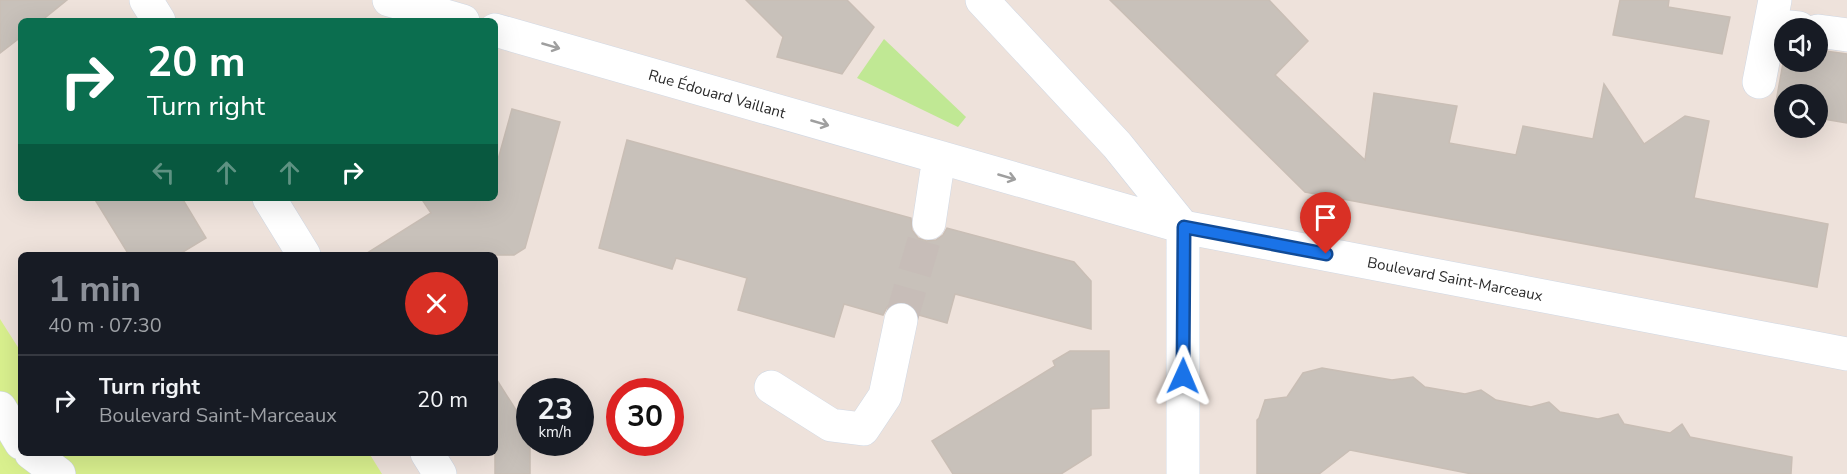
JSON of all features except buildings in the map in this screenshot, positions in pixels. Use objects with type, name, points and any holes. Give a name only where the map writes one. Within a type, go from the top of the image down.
[{"type":"street","points":[[146,0],[157,18]]},
{"type":"street","points":[[389,0],[452,18]]},
{"type":"street","points":[[982,0],[1117,145],[1184,227],[1183,474]]},
{"type":"street","name":"Rue Édouard Vaillant","points":[[498,31],[1184,227]]},
{"type":"street","points":[[1828,32],[1847,35]]},
{"type":"street","points":[[1759,82],[1774,38]]},
{"type":"street","points":[[930,223],[939,157]]},
{"type":"street","points":[[271,201],[302,252]]},
{"type":"street","name":"Boulevard Saint-Marceaux","points":[[1184,227],[1847,354]]},
{"type":"street","points":[[771,387],[831,425],[863,429],[885,396],[902,320]]},
{"type":"street","points":[[0,408],[18,438]]},
{"type":"street","points":[[35,456],[59,474]]},
{"type":"street","points":[[429,456],[440,474]]},
{"type":"green space","points":[[884,39],[966,117],[958,127],[857,78]]},
{"type":"green space","points":[[0,319],[18,347],[18,456],[371,456],[382,474],[0,474]]},
{"type":"tunnel","points":[[901,320],[929,223]]},
{"type":"route","points":[[1183,376],[1184,227],[1326,254]]}]
